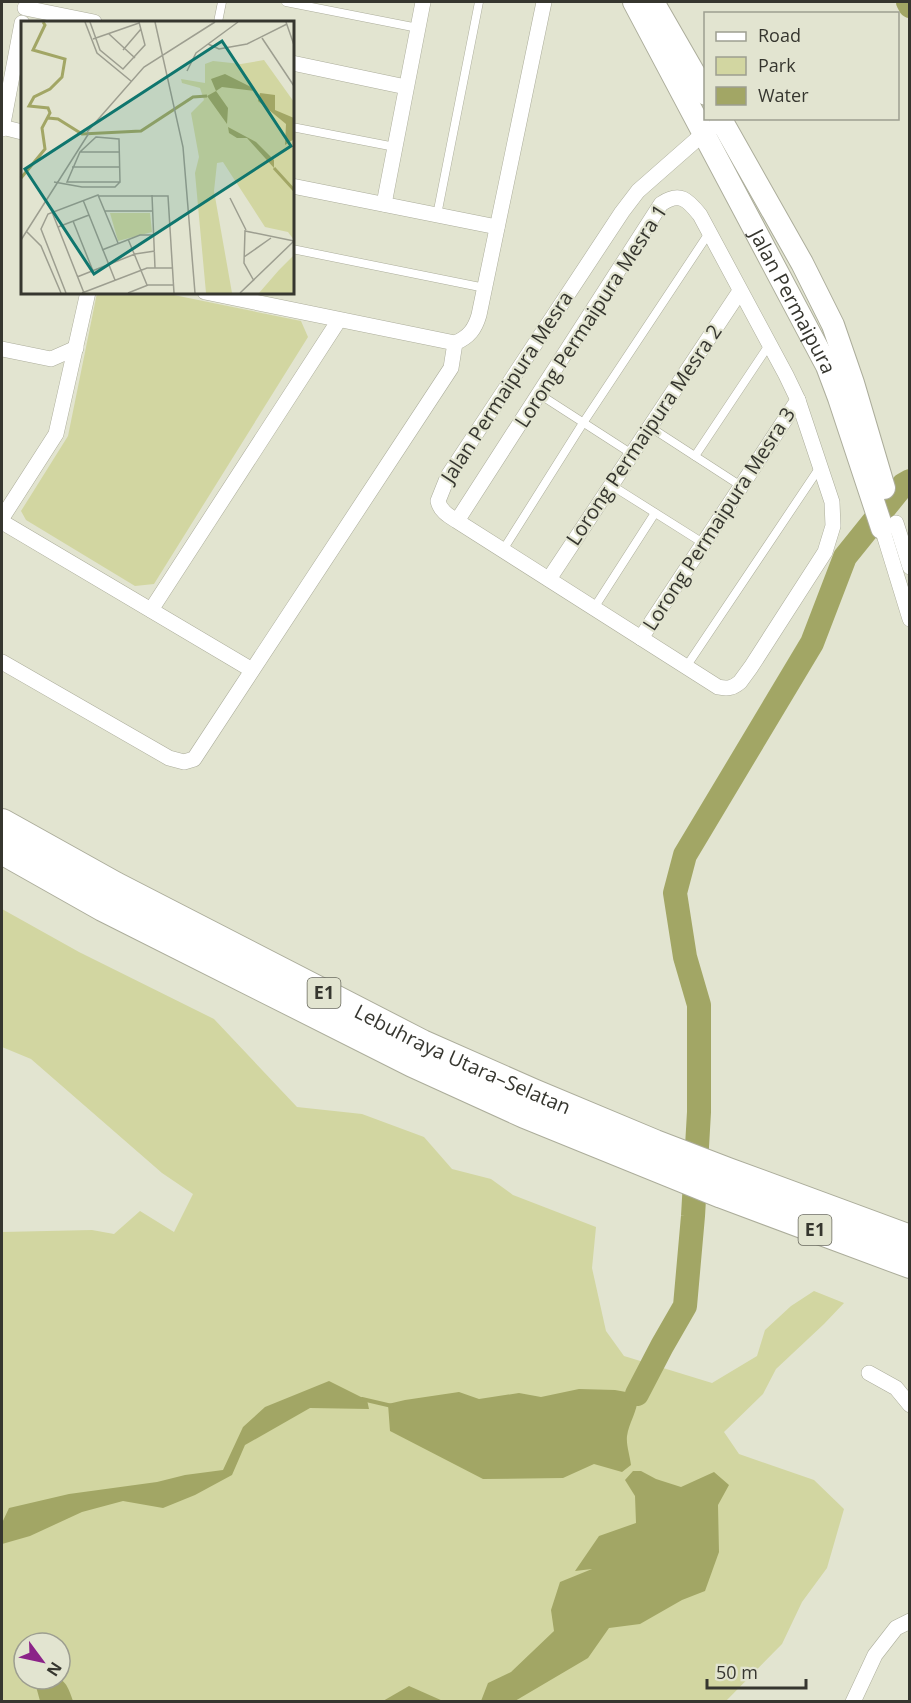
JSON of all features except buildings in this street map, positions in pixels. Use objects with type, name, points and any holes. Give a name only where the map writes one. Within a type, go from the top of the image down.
[{"type":"highway","name":"Lebuhraya Utara–Selatan","points":[[2,823],[115,886],[422,1044],[533,1093],[651,1154]]},
{"type":"highway","name":"Lebuhraya Utara–Selatan","points":[[2,850],[103,907],[413,1063],[525,1114],[651,1154],[725,1183],[909,1264]]},
{"type":"highway","name":"Lebuhraya Utara–Selatan","points":[[725,1183],[909,1239]]},
{"type":"main road","name":"Jalan Permaipura","points":[[634,2],[704,108]]},
{"type":"main road","points":[[653,2],[704,92]]},
{"type":"main road","name":"Jalan Permaipura","points":[[715,125],[802,263],[833,325],[854,383],[869,466],[889,526]]},
{"type":"street","points":[[384,204],[423,2]]},
{"type":"street","points":[[222,294],[455,343],[464,339],[475,328],[485,288],[544,2]]},
{"type":"street","points":[[24,14],[85,21]]},
{"type":"street","points":[[21,44],[18,74],[2,128],[21,132]]},
{"type":"street","points":[[294,63],[406,87]]},
{"type":"street","name":"Jalan Permaipura Mesra","points":[[715,125],[638,191],[622,212],[448,476],[439,496],[439,505],[457,521],[710,682],[726,689],[733,688],[752,667],[831,539],[832,502],[820,466]]},
{"type":"street","points":[[294,186],[497,227]]},
{"type":"street","name":"Lorong Permaipura Mesra 1","points":[[457,521],[661,204],[674,197],[687,201],[700,215],[710,233],[798,400],[820,466]]},
{"type":"street","name":"Lorong Permaipura Mesra 2","points":[[549,579],[740,291]]},
{"type":"street","points":[[88,294],[56,434],[2,520],[252,670]]},
{"type":"street","points":[[151,610],[339,320]]},
{"type":"street","points":[[2,662],[169,758],[184,762],[194,759],[451,368],[455,343]]},
{"type":"street","points":[[2,349],[51,359],[76,348]]},
{"type":"street","name":"Lorong Permaipura Mesra 3","points":[[641,638],[798,400]]},
{"type":"street","name":"Jalan Permaipura","points":[[889,526],[909,567]]},
{"type":"street","name":"Jalan Permaipura","points":[[889,526],[909,619]]},
{"type":"street","points":[[869,1373],[896,1388],[909,1405]]},
{"type":"street","points":[[853,1701],[875,1655],[896,1628],[909,1621]]},
{"type":"lane","points":[[218,21],[222,2]]},
{"type":"lane","points":[[286,2],[418,28]]},
{"type":"lane","points":[[437,215],[479,2]]},
{"type":"lane","points":[[294,127],[395,147]]},
{"type":"lane","points":[[503,550],[583,423],[710,233]]},
{"type":"lane","points":[[294,249],[485,288]]},
{"type":"lane","points":[[695,456],[770,344]]},
{"type":"lane","points":[[539,394],[632,454]]},
{"type":"lane","points":[[650,427],[741,486]]},
{"type":"lane","points":[[686,667],[820,466]]},
{"type":"lane","points":[[611,485],[703,543]]},
{"type":"lane","points":[[594,608],[655,513]]},
{"type":"green space","points":[[97,294],[169,294],[301,321],[308,337],[154,584],[135,586],[26,520],[21,511],[68,436]]},
{"type":"green space","points":[[2,909],[79,952],[214,1019],[297,1107],[362,1114],[424,1137],[452,1169],[491,1179],[513,1195],[596,1227],[592,1268],[606,1331],[624,1356],[712,1383],[757,1356],[765,1330],[791,1306],[814,1291],[844,1303],[776,1369],[763,1394],[724,1432],[739,1454],[814,1480],[844,1509],[827,1568],[802,1602],[782,1644],[726,1701],[2,1701],[2,1232],[92,1230],[114,1234],[140,1211],[174,1232],[193,1194],[162,1173],[31,1059],[2,1047]]},
{"type":"water","points":[[329,1381],[367,1400],[369,1409],[310,1408],[245,1445],[232,1475],[195,1495],[163,1508],[123,1501],[82,1512],[30,1536],[2,1544],[2,1523],[9,1508],[69,1494],[223,1470],[243,1427],[265,1407]]},
{"type":"water","points":[[579,1389],[615,1390],[637,1394],[637,1404],[627,1436],[631,1465],[622,1472],[594,1464],[563,1478],[483,1479],[390,1431],[388,1404],[405,1400],[459,1392],[479,1399],[519,1393],[541,1397]]},
{"type":"water","points":[[633,1471],[641,1471],[656,1479],[681,1487],[714,1472],[729,1485],[718,1505],[719,1552],[705,1591],[682,1600],[640,1624],[609,1628],[588,1658],[515,1701],[481,1701],[488,1683],[511,1672],[554,1631],[551,1610],[560,1582],[592,1569],[575,1571],[599,1536],[636,1523],[635,1496],[625,1480]]},
{"type":"water","points":[[409,1686],[443,1701],[383,1701]]},
{"type":"water","points":[[37,1691],[69,1691],[73,1701],[40,1701]]},
{"type":"waterway","points":[[908,2],[910,6]]},
{"type":"waterway","points":[[637,1394],[685,1306],[699,1112],[699,1005],[685,957],[675,893],[685,855],[812,643],[845,557],[903,485],[910,481]]},
{"type":"waterway","points":[[362,1399],[392,1406]]}]
